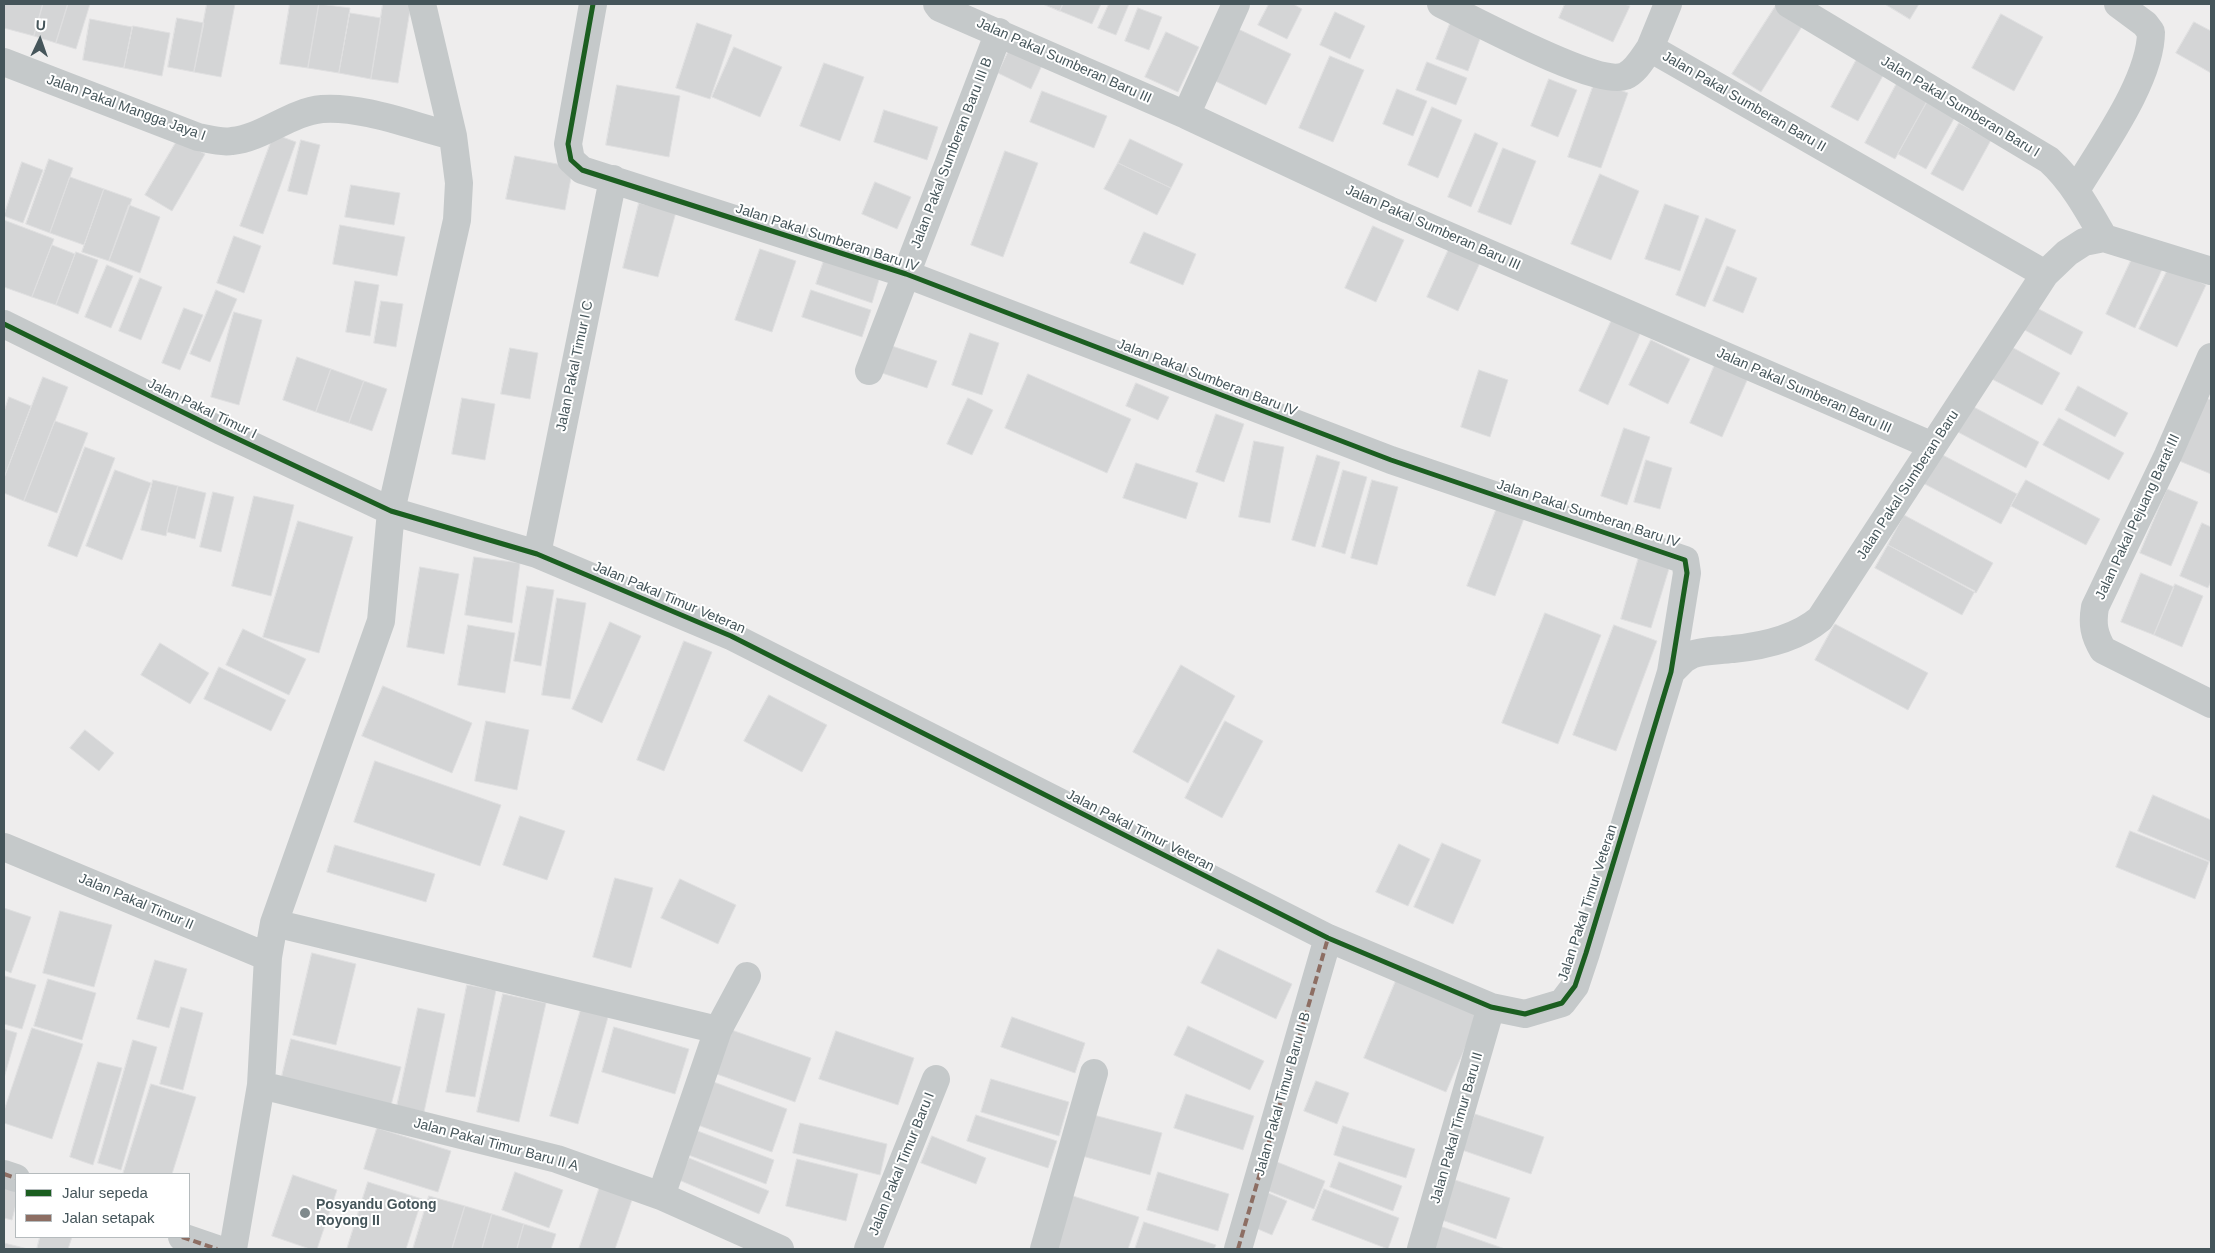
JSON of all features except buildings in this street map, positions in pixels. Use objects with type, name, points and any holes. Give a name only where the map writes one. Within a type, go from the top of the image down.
[{"type":"street","points":[[233,1249],[261,1085],[268,957],[274,924],[380,621],[391,511],[456,220],[459,183],[453,136],[422,4]]},
{"type":"street","name":"Jalan Pakal Sumberan Baru IV","points":[[593,4],[568,144],[571,160],[582,170],[906,274],[1392,460],[1567,521],[1681,557],[1687,566],[1687,573],[1671,672]]},
{"type":"street","name":"Jalan Pakal Sumberan Baru III","points":[[937,4],[940,8],[999,32],[1186,115],[1389,210],[1933,446]]},
{"type":"street","points":[[1186,115],[1236,4]]},
{"type":"street","name":"Jalan Pakal Sumberan Baru II","points":[[1441,4],[1579,69],[1603,77],[1624,76],[1637,67],[1650,48],[2045,274]]},
{"type":"street","points":[[1650,48],[1668,4]]},
{"type":"street","name":"Jalan Pakal Sumberan Baru I","points":[[1789,4],[2049,160],[2062,172],[2076,190],[2104,238]]},
{"type":"street","points":[[2076,190],[2123,112],[2148,60],[2151,32],[2145,24],[2118,4]]},
{"type":"street","name":"Jalan Pakal Sumberan Baru III B","points":[[870,371],[999,32]]},
{"type":"street","name":"Jalan Pakal Mangga Jaya I","points":[[4,62],[198,137],[217,141],[232,141],[253,135],[277,123],[321,109],[357,111],[453,136]]},
{"type":"street","name":"Jalan Pakal Timur I C","points":[[537,554],[613,179]]},
{"type":"street","points":[[2104,238],[2211,271]]},
{"type":"street","name":"Jalan Pakal Sumberan Baru","points":[[1671,672],[1691,655],[1751,648],[1807,630],[1820,619],[2045,274],[2067,253],[2084,242],[2104,238]]},
{"type":"street","name":"Jalan Pakal Timur I","points":[[4,324],[221,431],[391,511]]},
{"type":"street","name":"Jalan Pakal Pejuang Barat III","points":[[2211,357],[2168,455],[2095,606],[2093,626],[2096,639],[2104,650],[2211,704]]},
{"type":"street","name":"Jalan Pakal Timur Veteran","points":[[391,511],[537,554],[731,636],[1328,938],[1491,1007],[1525,1014],[1562,1003],[1575,986],[1671,672]]},
{"type":"street","name":"Jalan Pakal Timur II","points":[[4,847],[268,957]]},
{"type":"street","points":[[274,924],[718,1030]]},
{"type":"street","name":"Jalan Pakal Timur Baru II B","points":[[1238,1249],[1328,938]]},
{"type":"street","points":[[661,1196],[718,1030],[747,976]]},
{"type":"street","name":"Jalan Pakal Timur Baru II","points":[[1421,1249],[1491,1007]]},
{"type":"street","points":[[1044,1249],[1094,1073]]},
{"type":"street","name":"Jalan Pakal Timur Baru I","points":[[868,1249],[936,1079]]},
{"type":"street","name":"Jalan Pakal Timur Baru II A","points":[[261,1085],[557,1159],[661,1196],[780,1249]]},
{"type":"street","points":[[185,1238],[218,1249]]},
{"type":"marked path","points":[[1238,1249],[1328,938]]},
{"type":"marked path","points":[[4,1174],[15,1178]]},
{"type":"marked path","points":[[185,1238],[217,1249]]},
{"type":"cycle path","points":[[4,324],[221,431],[391,511],[537,554],[731,636],[1328,938],[1491,1007],[1525,1014],[1562,1003],[1575,986],[1586,953],[1671,672],[1687,573],[1685,560],[1391,460],[906,274],[582,170],[571,160],[568,144],[593,4]]},
{"type":"place","name":"Posyandu Gotong Royong II","points":[[305,1213]]}]
